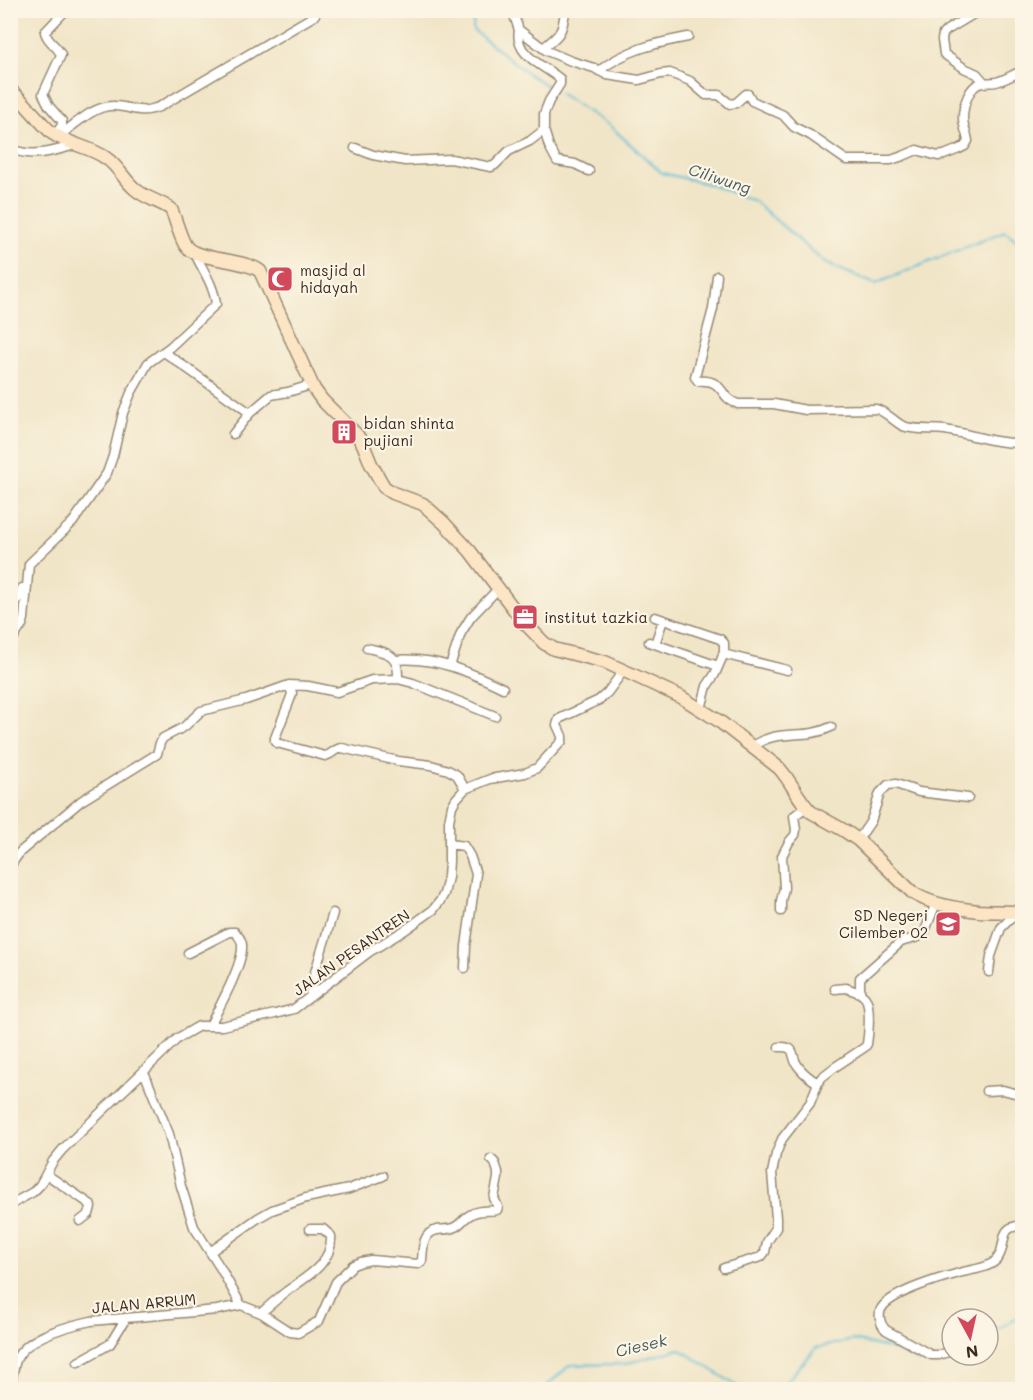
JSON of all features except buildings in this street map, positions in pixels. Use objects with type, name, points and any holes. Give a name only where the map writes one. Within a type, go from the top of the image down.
[{"type":"street","points":[[57,136],[62,121],[49,106],[43,94],[61,55],[46,37],[45,32],[66,10]]},
{"type":"street","points":[[57,136],[100,108],[114,106],[130,110],[157,108],[282,36],[314,16],[318,10]]},
{"type":"street","points":[[512,10],[519,30],[517,39],[525,53],[559,78],[560,84],[544,114],[544,130],[549,146],[557,161],[575,164],[589,171]]},
{"type":"street","points":[[543,48],[559,35],[566,10]]},
{"type":"street","points":[[980,10],[947,30],[943,34],[942,47],[944,54],[977,74],[984,82]]},
{"type":"street","points":[[519,30],[543,48],[607,75],[641,81],[661,74],[674,74],[692,82],[706,95],[719,95],[730,105],[748,94],[752,101],[783,116],[794,127],[842,158],[851,161],[891,160],[916,150],[941,156],[965,146],[968,141],[963,116],[965,103],[973,88],[977,84],[998,82],[1023,71]]},
{"type":"street","points":[[598,70],[613,60],[647,45],[688,37]]},
{"type":"street","points":[[10,90],[25,103],[46,128],[66,142],[88,148],[107,158],[135,189],[171,209],[186,247],[195,254],[212,286],[216,304],[164,352],[148,363],[123,412],[107,473],[73,522],[29,564],[24,619],[10,643]]},
{"type":"street","points":[[355,148],[374,155],[405,161],[451,159],[491,166],[509,151],[530,141],[544,130]]},
{"type":"street","points":[[10,148],[23,153],[34,153],[76,144]]},
{"type":"street","points":[[195,254],[255,267],[262,273],[311,384],[322,400],[357,435],[384,487],[393,493],[419,502],[436,515],[470,551],[522,620],[548,646],[591,657],[624,670],[701,709],[782,771],[806,807],[858,840],[922,898],[978,911],[1020,913]]},
{"type":"street","points":[[717,276],[713,309],[695,377],[698,381],[706,380],[715,383],[732,402],[774,404],[806,410],[876,409],[906,427],[943,430],[997,441],[1023,443]]},
{"type":"street","points":[[164,352],[250,413]]},
{"type":"street","points":[[233,434],[250,413],[271,395],[311,384]]},
{"type":"street","points":[[10,601],[18,599],[26,583]]},
{"type":"street","points":[[450,666],[461,633],[471,617],[498,589]]},
{"type":"street","points":[[701,709],[707,686],[715,674],[723,654],[724,643],[720,639],[659,619],[652,643],[718,666]]},
{"type":"street","points":[[367,648],[389,654],[396,660],[398,679]]},
{"type":"street","points":[[723,654],[787,670]]},
{"type":"street","points":[[396,660],[433,661],[477,675],[503,687]]},
{"type":"street","points":[[289,685],[292,693],[275,738],[277,743],[325,756],[338,748],[347,748],[398,761],[431,765],[453,772],[465,789],[493,778],[525,773],[540,766],[562,741],[557,726],[559,719],[599,700],[624,670]]},
{"type":"street","points":[[10,866],[20,852],[81,801],[157,754],[163,738],[184,727],[198,713],[216,706],[254,698],[289,685],[337,692],[372,680],[398,679],[495,717]]},
{"type":"street","points":[[752,747],[773,736],[808,734],[831,727]]},
{"type":"street","points":[[858,840],[871,821],[880,793],[888,785],[896,784],[919,792],[968,798]]},
{"type":"street","name":"JALAN PESANTREN","points":[[10,1207],[37,1189],[53,1161],[63,1149],[178,1038],[197,1026],[222,1026],[294,1009],[369,952],[405,930],[436,906],[444,894],[448,877],[449,821],[452,806],[465,789]]},
{"type":"street","points":[[781,911],[784,888],[782,856],[795,833],[794,816],[806,807]]},
{"type":"street","points":[[449,844],[464,846],[476,870],[465,968]]},
{"type":"street","points":[[860,993],[859,981],[863,975],[901,942],[924,933],[936,903]]},
{"type":"street","points":[[310,997],[312,982],[333,913]]},
{"type":"street","points":[[989,972],[991,956],[1001,928],[1020,913]]},
{"type":"street","points":[[188,953],[232,932],[237,934],[242,943],[238,964],[210,1025]]},
{"type":"street","points":[[724,1268],[764,1255],[767,1242],[776,1225],[772,1179],[776,1154],[782,1139],[810,1103],[822,1077],[867,1044],[867,1000],[860,993],[846,988],[835,989]]},
{"type":"street","points":[[779,1047],[790,1048],[797,1065],[818,1083]]},
{"type":"street","points":[[144,1072],[169,1134],[181,1186],[196,1231],[241,1305],[261,1313],[290,1332],[300,1333],[319,1321],[336,1282],[353,1265],[371,1260],[420,1264],[423,1260],[424,1242],[431,1233],[454,1228],[474,1212],[498,1209],[494,1198],[498,1172],[491,1159]]},
{"type":"street","points":[[986,1091],[1003,1090],[1023,1095]]},
{"type":"street","points":[[46,1174],[90,1204],[90,1212],[80,1221]]},
{"type":"street","points":[[210,1252],[272,1210],[293,1202],[356,1187],[383,1176]]},
{"type":"street","points":[[940,1355],[931,1355],[886,1330],[880,1320],[884,1305],[924,1284],[956,1273],[982,1268],[994,1262],[1001,1253],[1008,1230],[1023,1225]]},
{"type":"street","points":[[261,1313],[273,1301],[315,1270],[325,1258],[331,1243],[331,1236],[323,1229],[310,1228]]},
{"type":"street","name":"JALAN ARRUM","points":[[10,1386],[16,1360],[22,1351],[31,1343],[78,1324],[217,1310],[241,1305]]},
{"type":"street","points":[[78,1362],[110,1344],[126,1318]]},
{"type":"waterway","name":"Ciliwung","points":[[474,10],[473,30],[530,75],[554,90]]},
{"type":"waterway","name":"Ciliwung","points":[[559,93],[610,126],[662,173],[713,185],[754,201],[825,263],[875,284],[1005,231],[1022,245]]},
{"type":"waterway","name":"Ciesek","points":[[1000,1328],[1022,1314]]},
{"type":"waterway","name":"Ciesek","points":[[779,1390],[816,1348],[853,1340],[896,1350],[918,1361],[940,1361]]},
{"type":"waterway","name":"Ciesek","points":[[542,1390],[570,1365],[624,1364],[680,1349],[743,1390]]},
{"type":"place","name":"masjid al hidayah","points":[[280,279]]},
{"type":"place","name":"bidan shinta pujiani","points":[[344,432]]},
{"type":"place","name":"institut tazkia","points":[[525,617]]},
{"type":"place","name":"SD Negeri Cilember 02","points":[[948,924]]}]
